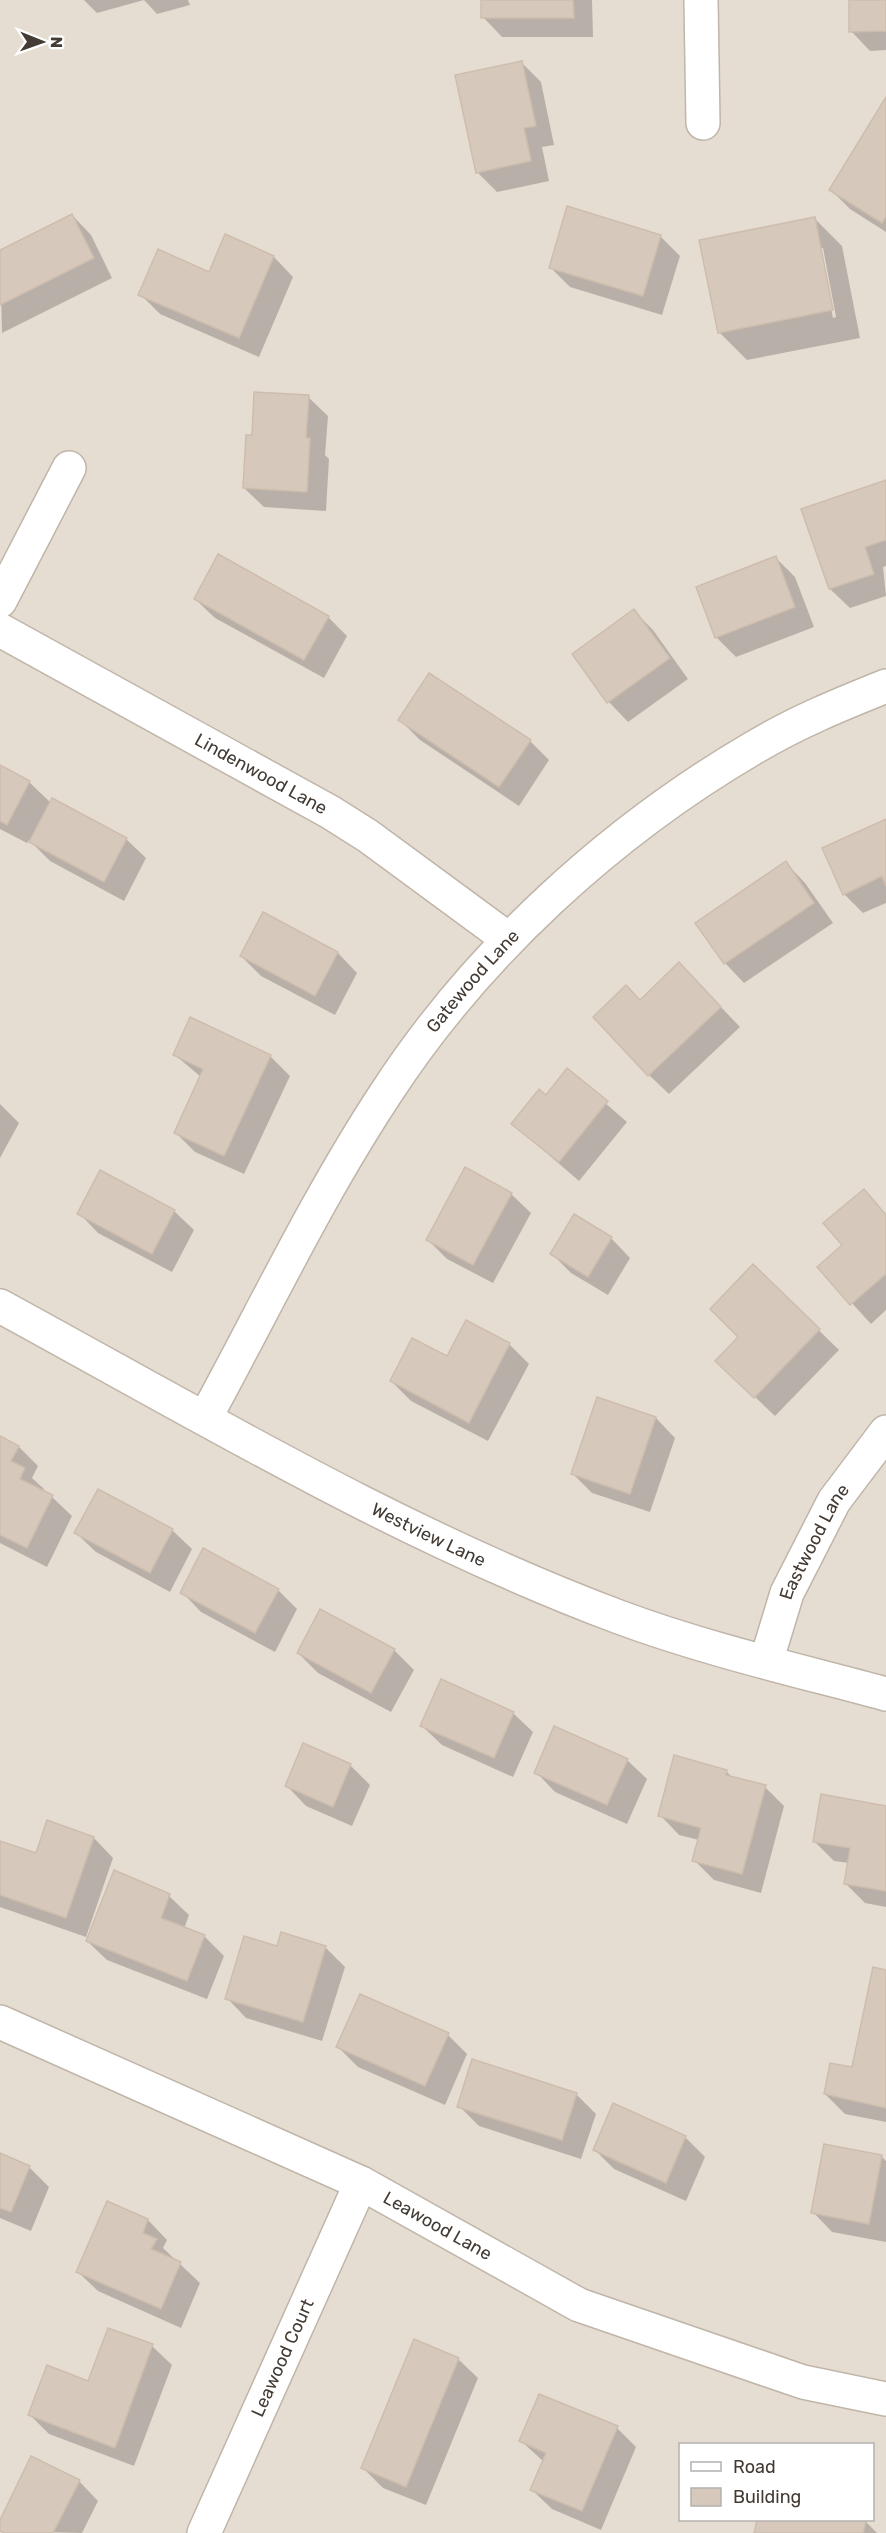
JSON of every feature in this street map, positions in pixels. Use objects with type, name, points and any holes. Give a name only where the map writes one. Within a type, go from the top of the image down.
[{"type":"street","points":[[701,0],[703,123]]},
{"type":"street","points":[[0,601],[69,468]]},
{"type":"street","name":"Lindenwood Lane","points":[[0,630],[330,812],[368,836],[508,939]]},
{"type":"street","name":"Gatewood Lane","points":[[206,1418],[342,1167],[386,1093],[443,1014],[508,939],[625,835],[699,781],[815,715],[886,686]]},
{"type":"street","name":"Westview Lane","points":[[0,1306],[404,1524],[534,1583],[679,1637],[886,1694]]},
{"type":"street","name":"Eastwood Lane","points":[[766,1662],[787,1593],[834,1501],[886,1432]]},
{"type":"street","name":"Leawood Lane","points":[[0,2022],[361,2182],[579,2305],[803,2382],[886,2399]]},
{"type":"street","name":"Leawood Court","points":[[204,2533],[361,2182]]},
{"type":"shaded area","points":[[0,0],[886,0],[886,2533],[0,2533]]},
{"type":"building","points":[[481,0],[573,0],[574,18],[481,18]]},
{"type":"building","points":[[849,0],[886,0],[886,31],[849,32]]},
{"type":"building","points":[[522,61],[536,126],[524,128],[531,161],[476,173],[455,75]]},
{"type":"building","points":[[886,97],[886,216],[882,223],[829,190]]},
{"type":"building","points":[[567,206],[661,235],[643,296],[549,268]]},
{"type":"building","points":[[72,214],[94,258],[0,305],[0,250]]},
{"type":"building","points":[[815,217],[833,310],[718,333],[699,240]]},
{"type":"building","points":[[225,234],[274,256],[239,338],[138,295],[158,249],[209,272]]},
{"type":"building","points":[[254,392],[309,395],[306,438],[310,438],[307,492],[243,488],[246,435],[252,435]]},
{"type":"building","points":[[886,480],[886,540],[865,547],[874,574],[829,589],[801,509]]},
{"type":"building","points":[[218,554],[329,616],[304,660],[194,599]]},
{"type":"building","points":[[776,556],[795,607],[715,638],[696,587]]},
{"type":"building","points":[[634,609],[670,658],[607,703],[572,654]]},
{"type":"building","points":[[429,673],[531,740],[499,787],[398,720]]},
{"type":"building","points":[[0,765],[30,781],[7,825],[0,821]]},
{"type":"building","points":[[52,798],[127,838],[104,882],[29,842]]},
{"type":"building","points":[[886,819],[886,886],[882,876],[843,895],[822,848]]},
{"type":"building","points":[[786,861],[814,903],[724,964],[695,923]]},
{"type":"building","points":[[263,912],[338,952],[315,996],[240,956]]},
{"type":"building","points":[[679,962],[721,1007],[648,1076],[593,1017],[626,985],[640,1000]]},
{"type":"building","points":[[190,1017],[271,1055],[224,1156],[174,1133],[203,1069],[173,1055]]},
{"type":"building","points":[[567,1068],[608,1101],[559,1162],[511,1124],[539,1089],[546,1095]]},
{"type":"building","points":[[465,1167],[512,1193],[473,1265],[426,1240]]},
{"type":"building","points":[[100,1170],[175,1210],[152,1254],[77,1214]]},
{"type":"building","points":[[864,1189],[886,1215],[886,1274],[850,1305],[817,1267],[842,1245],[823,1223]]},
{"type":"building","points":[[574,1214],[612,1237],[588,1277],[550,1254]]},
{"type":"building","points":[[753,1264],[820,1329],[754,1398],[715,1361],[738,1337],[710,1309]]},
{"type":"building","points":[[466,1320],[510,1343],[469,1423],[390,1381],[412,1338],[447,1356]]},
{"type":"building","points":[[597,1397],[656,1417],[630,1494],[571,1474]]},
{"type":"building","points":[[0,1436],[19,1446],[11,1461],[25,1468],[20,1479],[53,1495],[27,1548],[0,1535]]},
{"type":"building","points":[[98,1489],[173,1529],[150,1573],[74,1533]]},
{"type":"building","points":[[203,1548],[279,1589],[255,1633],[180,1593]]},
{"type":"building","points":[[320,1609],[395,1649],[371,1693],[297,1653]]},
{"type":"building","points":[[441,1679],[514,1712],[494,1758],[420,1726]]},
{"type":"building","points":[[554,1726],[628,1759],[607,1805],[534,1773]]},
{"type":"building","points":[[303,1743],[351,1764],[333,1807],[285,1786]]},
{"type":"building","points":[[674,1755],[727,1770],[726,1775],[766,1785],[742,1874],[692,1861],[701,1828],[658,1816]]},
{"type":"building","points":[[821,1794],[886,1806],[886,1891],[844,1884],[850,1848],[813,1842]]},
{"type":"building","points":[[47,1820],[94,1837],[66,1918],[0,1895],[0,1841],[36,1853]]},
{"type":"building","points":[[114,1870],[170,1894],[161,1918],[205,1935],[187,1981],[86,1941]]},
{"type":"building","points":[[281,1932],[326,1946],[303,2022],[225,1999],[244,1936],[277,1946]]},
{"type":"building","points":[[873,1967],[886,1970],[886,2108],[824,2094],[830,2063],[852,2067]]},
{"type":"building","points":[[360,1994],[449,2033],[425,2086],[336,2047]]},
{"type":"building","points":[[472,2059],[577,2093],[562,2140],[457,2107]]},
{"type":"building","points":[[613,2103],[686,2136],[666,2183],[593,2150]]},
{"type":"building","points":[[824,2144],[882,2155],[869,2224],[811,2213]]},
{"type":"building","points":[[0,2153],[30,2166],[11,2212],[0,2208]]},
{"type":"building","points":[[107,2201],[148,2219],[143,2233],[157,2239],[151,2249],[181,2262],[161,2309],[76,2272]]},
{"type":"building","points":[[108,2328],[153,2344],[115,2448],[28,2415],[47,2365],[88,2381]]},
{"type":"building","points":[[414,2339],[459,2358],[406,2487],[361,2468]]},
{"type":"building","points":[[539,2394],[618,2426],[582,2511],[530,2490],[546,2453],[519,2441]]},
{"type":"building","points":[[31,2456],[80,2480],[53,2533],[4,2533],[0,2531],[0,2520]]},
{"type":"building","points":[[757,2521],[866,2521],[863,2533],[754,2533]]}]
